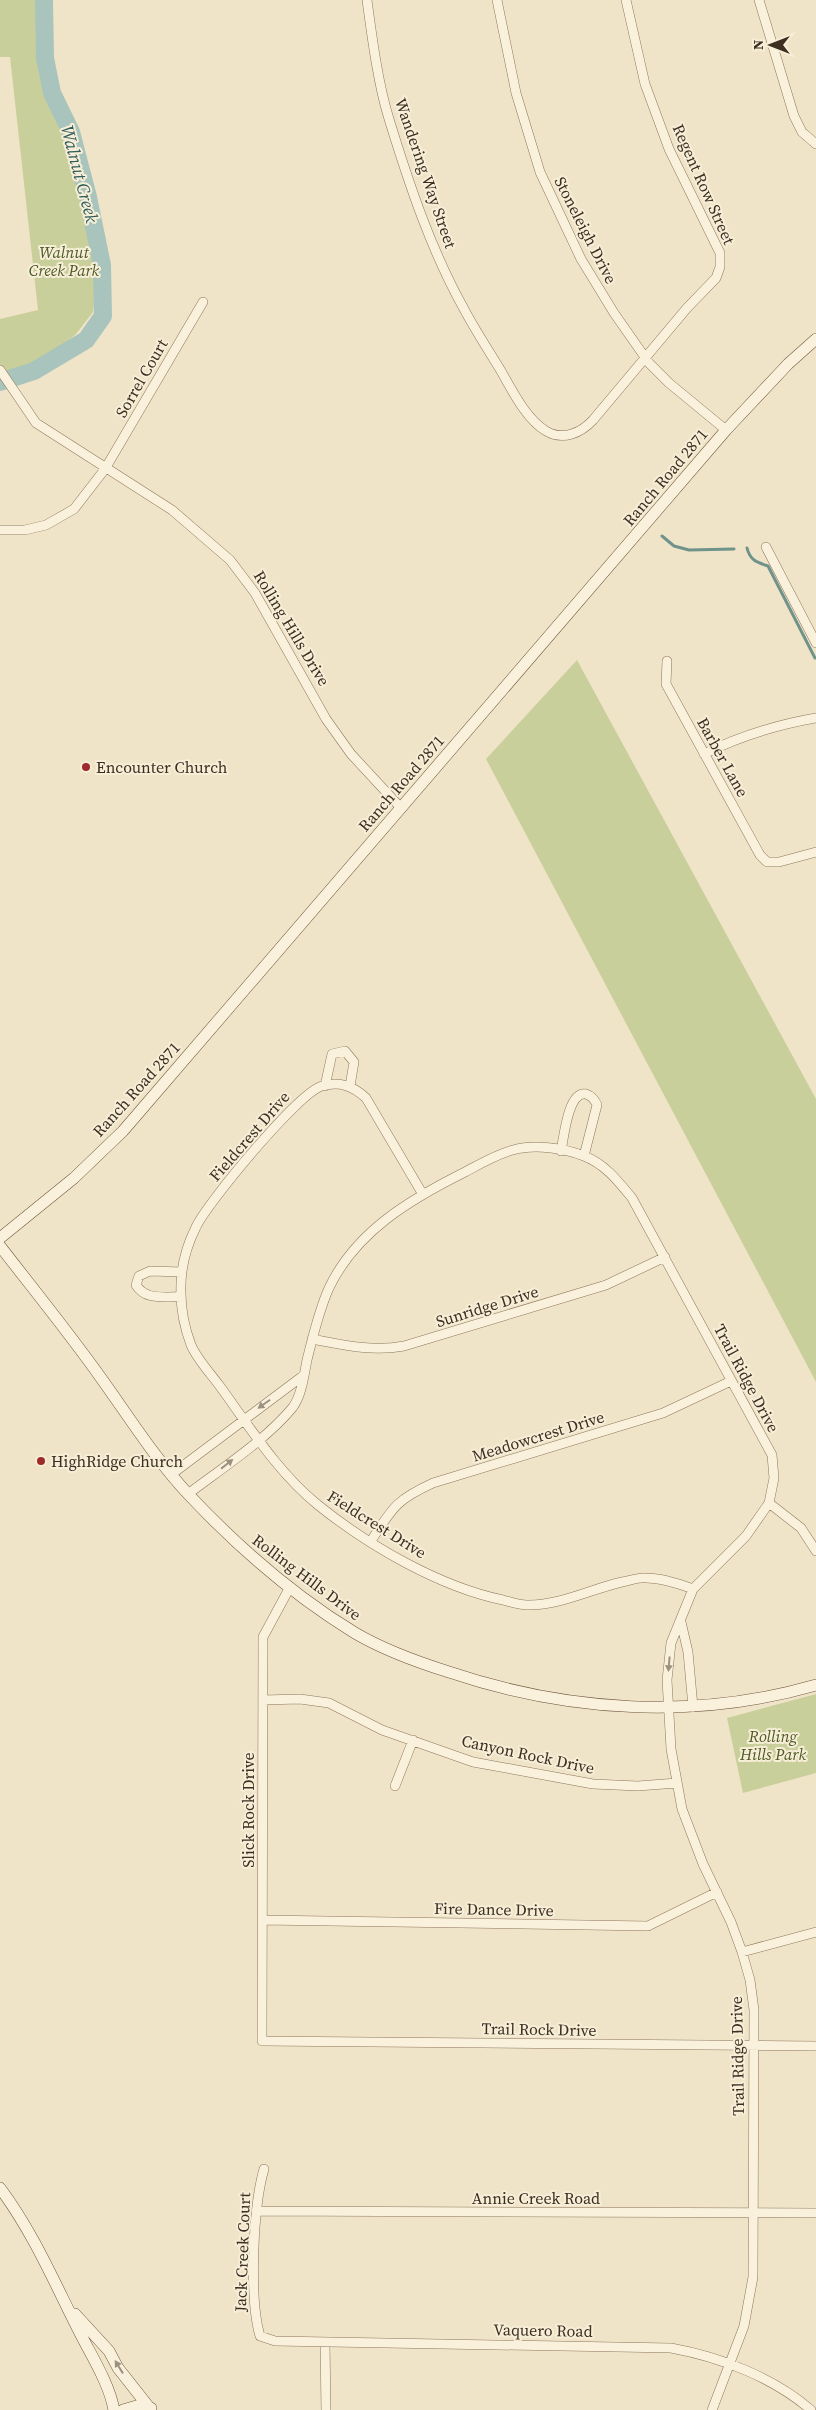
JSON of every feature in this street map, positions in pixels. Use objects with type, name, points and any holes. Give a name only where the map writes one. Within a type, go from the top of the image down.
[{"type":"street","name":"Wandering Way Street","points":[[367,0],[388,117],[421,216],[464,309],[513,391],[537,424],[555,435],[569,435],[585,429],[645,358]]},
{"type":"street","name":"Stoneleigh Drive","points":[[497,0],[516,93],[540,172],[581,259],[645,358],[669,383],[726,430]]},
{"type":"street","name":"Regent Row Street","points":[[626,0],[645,84],[669,149],[720,253],[720,267],[716,278],[687,308],[645,358]]},
{"type":"street","points":[[759,0],[794,116],[802,132],[816,144]]},
{"type":"street","name":"Sorrel Court","points":[[0,530],[25,530],[60,519],[74,509],[105,468],[203,302]]},
{"type":"street","name":"Ranch Road 2871","points":[[0,1238],[74,1178],[123,1130],[726,430],[788,364],[816,339]]},
{"type":"street","name":"Rolling Hills Drive","points":[[0,370],[24,409],[36,423],[172,510],[230,560],[255,593],[326,719],[351,754],[401,808]]},
{"type":"street","points":[[766,547],[816,643]]},
{"type":"street","name":"Barber Lane","points":[[667,661],[666,684],[760,856],[767,862],[779,862],[816,852]]},
{"type":"street","points":[[704,754],[742,736],[816,718]]},
{"type":"street","points":[[326,1086],[332,1054],[345,1051],[354,1062],[350,1086],[366,1098],[375,1110],[422,1193]]},
{"type":"street","name":"Fieldcrest Drive","points":[[350,1086],[326,1086],[313,1090],[304,1097],[212,1201],[197,1225],[185,1253],[182,1272],[181,1297],[183,1316],[192,1347],[258,1440],[284,1472],[317,1505],[412,1566],[482,1596],[527,1605],[568,1599],[597,1588],[644,1577],[673,1581],[692,1589]]},
{"type":"street","points":[[560,1150],[571,1103],[576,1096],[584,1094],[593,1097],[596,1105],[584,1156]]},
{"type":"street","name":"Trail Ridge Drive","points":[[188,1494],[258,1440],[293,1406],[329,1288],[348,1258],[389,1216],[422,1193],[513,1150],[546,1148],[584,1156],[606,1169],[632,1198],[772,1455],[774,1478],[769,1504],[757,1524],[692,1589],[681,1622],[670,1643],[667,1680],[671,1749],[682,1808],[692,1838],[742,1952],[754,2010],[753,2276],[744,2326],[712,2410]]},
{"type":"street","name":"Rolling Hills Drive","points":[[0,1246],[188,1494],[233,1540],[290,1587],[357,1634],[410,1658],[464,1678],[562,1700],[620,1706],[693,1707],[758,1699],[816,1685]]},
{"type":"street","name":"Sunridge Drive","points":[[312,1339],[375,1349],[404,1346],[606,1285],[665,1256]]},
{"type":"street","points":[[181,1297],[147,1296],[141,1293],[136,1285],[139,1276],[150,1271],[182,1272]]},
{"type":"street","points":[[172,1474],[304,1375]]},
{"type":"street","name":"Meadowcrest Drive","points":[[371,1541],[393,1507],[408,1495],[434,1483],[663,1414],[731,1381]]},
{"type":"street","points":[[769,1504],[801,1528],[816,1551]]},
{"type":"street","name":"Slick Rock Drive","points":[[262,2041],[263,1637],[290,1587]]},
{"type":"street","points":[[681,1622],[688,1652],[693,1707]]},
{"type":"street","name":"Canyon Rock Drive","points":[[263,1700],[300,1699],[329,1703],[382,1730],[473,1762],[593,1784],[638,1786],[677,1782]]},
{"type":"street","points":[[395,1786],[413,1740]]},
{"type":"street","name":"Fire Dance Drive","points":[[262,1920],[648,1926],[717,1892]]},
{"type":"street","points":[[742,1952],[784,1939],[816,1932]]},
{"type":"street","name":"Trail Rock Drive","points":[[262,2041],[754,2047],[816,2046]]},
{"type":"street","name":"Jack Creek Court","points":[[260,2336],[255,2318],[256,2211],[264,2169]]},
{"type":"street","points":[[0,2188],[14,2207],[108,2387],[114,2410]]},
{"type":"street","name":"Annie Creek Road","points":[[256,2211],[816,2213]]},
{"type":"street","points":[[64,2302],[109,2351],[118,2368],[151,2408]]},
{"type":"street","name":"Vaquero Road","points":[[260,2336],[275,2341],[671,2348],[695,2352],[730,2364],[780,2388],[811,2410]]},
{"type":"street","points":[[325,2342],[326,2410]]},
{"type":"street","points":[[123,2410],[132,2406],[151,2408]]},
{"type":"green space","name":"Walnut Creek Park","points":[[0,0],[42,0],[42,65],[83,201],[94,248],[97,281],[93,312],[76,334],[55,352],[32,365],[0,373],[0,319],[38,310],[10,57],[0,57]]},
{"type":"green space","points":[[577,660],[816,1099],[816,1382],[486,759]]},
{"type":"green space","name":"Rolling Hills Park","points":[[816,1694],[816,1773],[743,1793],[727,1718]]},
{"type":"waterway","name":"Walnut Creek","points":[[0,382],[34,371],[86,340],[103,316],[102,265],[88,197],[71,132],[52,93],[45,58],[44,0]]},
{"type":"waterway","points":[[662,536],[674,546],[689,550],[734,549]]},
{"type":"waterway","points":[[747,548],[754,560],[768,566],[815,658]]},
{"type":"place","name":"Encounter Church","points":[[86,767]]},
{"type":"place","name":"HighRidge Church","points":[[41,1461]]}]
